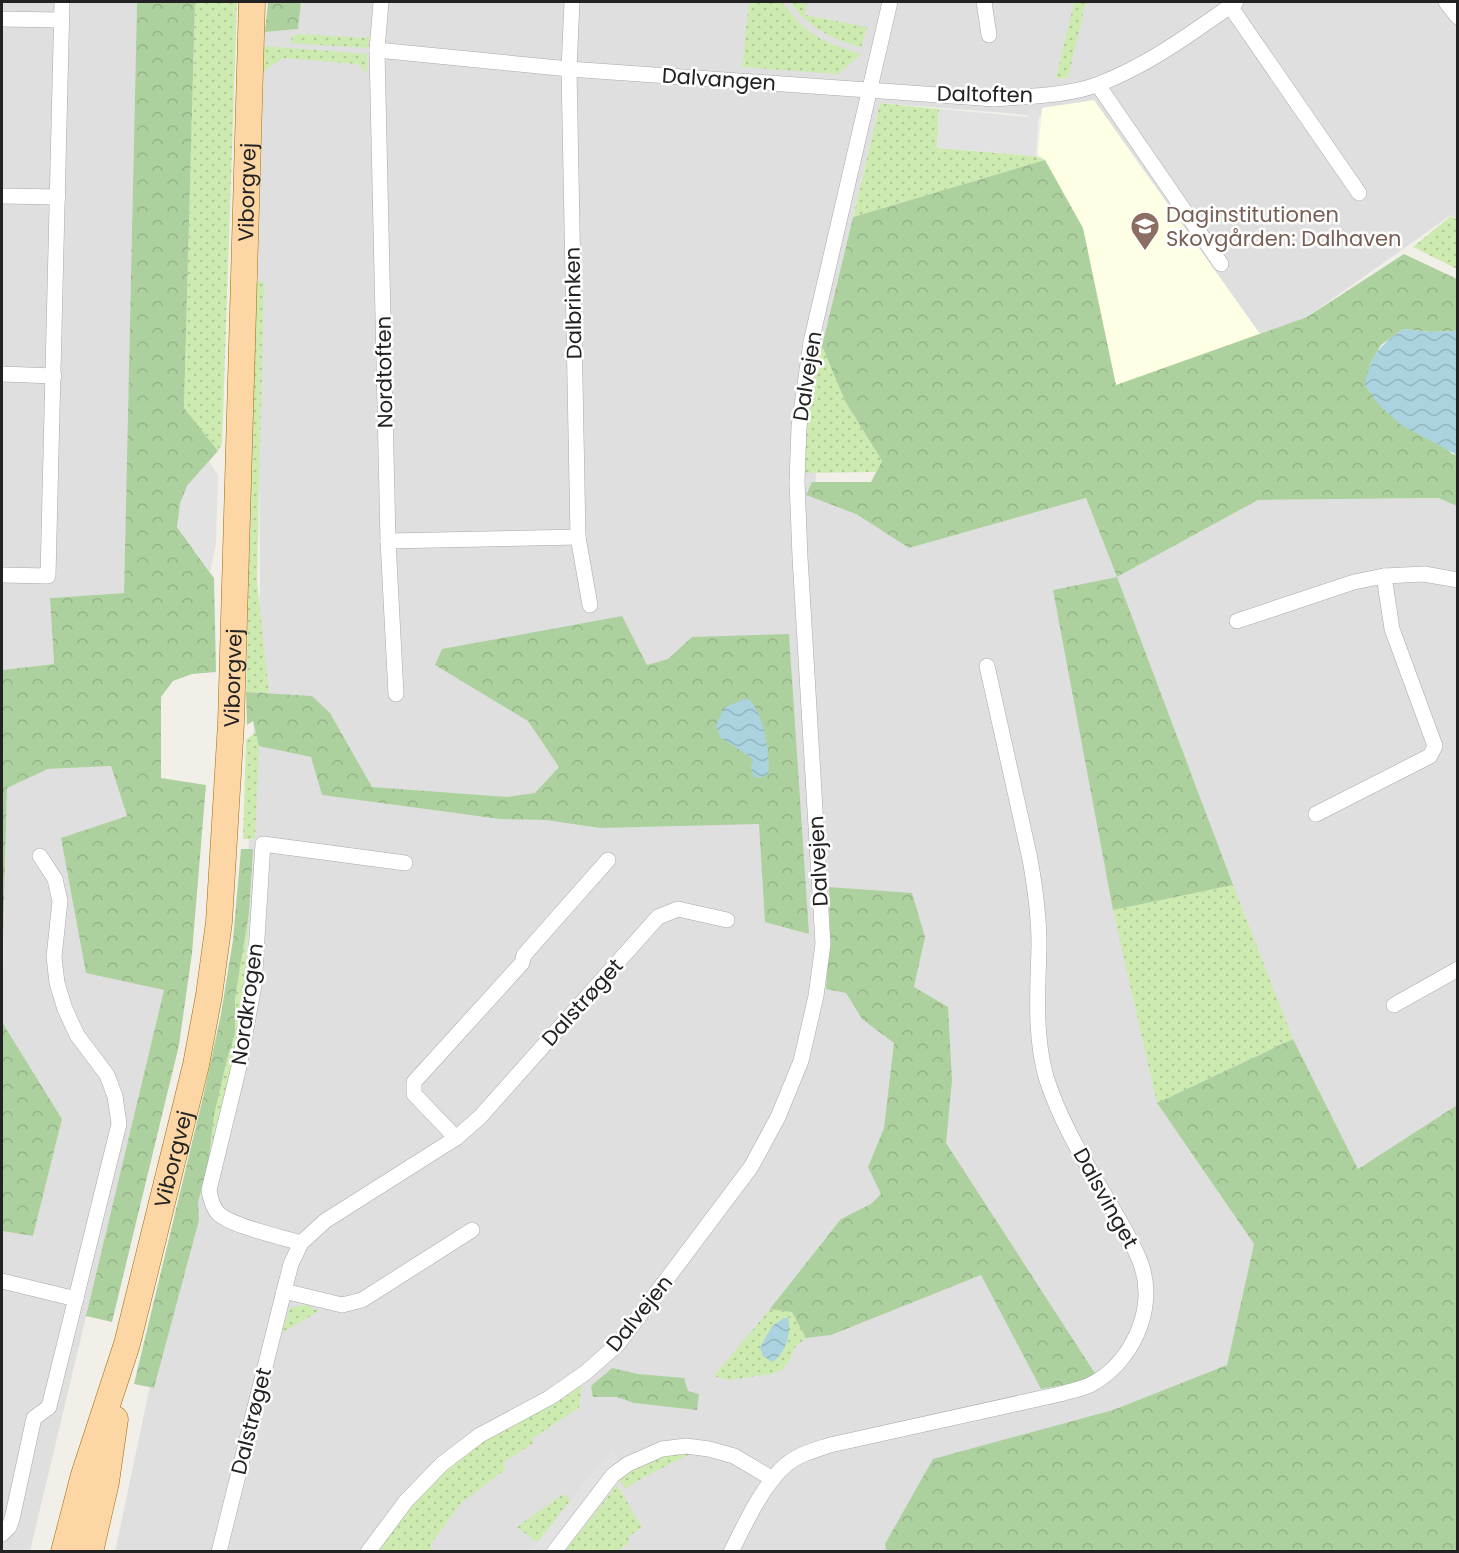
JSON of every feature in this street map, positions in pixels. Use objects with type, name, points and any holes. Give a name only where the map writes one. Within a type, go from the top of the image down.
[{"type":"main road","name":"Viborgvej","points":[[64,1551],[84,1475],[127,1344],[196,1065],[219,922],[231,723],[252,2]]},
{"type":"main road","name":"Viborgvej","points":[[90,1551],[106,1482],[127,1344]]},
{"type":"street","points":[[2,575],[48,576],[62,2]]},
{"type":"street","points":[[377,50],[381,2]]},
{"type":"street","points":[[569,69],[572,2]]},
{"type":"street","name":"Dalvejen","points":[[368,1551],[406,1501],[442,1464],[480,1435],[549,1398],[585,1373],[618,1344],[751,1167],[778,1117],[801,1061],[816,996],[823,944],[800,557],[797,481],[799,427],[811,342],[890,2]]},
{"type":"street","points":[[984,2],[989,35]]},
{"type":"street","points":[[1446,2],[1458,17]]},
{"type":"street","name":"Daltoften","points":[[870,89],[995,99],[1051,95],[1098,85],[1158,55],[1233,4],[1359,194]]},
{"type":"street","points":[[2,19],[62,20]]},
{"type":"street","name":"Dalvangen","points":[[377,50],[569,69],[870,89]]},
{"type":"street","name":"Nordtoften","points":[[377,50],[388,541],[396,694]]},
{"type":"street","name":"Dalbrinken","points":[[569,69],[578,537],[590,605]]},
{"type":"street","points":[[1098,85],[1221,264]]},
{"type":"street","points":[[2,196],[58,197]]},
{"type":"street","points":[[2,374],[54,376]]},
{"type":"street","points":[[388,541],[578,537]]},
{"type":"street","points":[[1237,621],[1354,582],[1384,576],[1424,574],[1458,580]]},
{"type":"street","points":[[1316,814],[1430,756],[1436,746],[1392,629],[1384,576]]},
{"type":"street","name":"Dalsvinget","points":[[731,1551],[754,1508],[786,1464],[804,1454],[830,1445],[1060,1394],[1090,1385],[1124,1356],[1134,1341],[1144,1315],[1145,1282],[1142,1266],[1062,1117],[1042,1058],[1038,1028],[1039,943],[1035,891],[987,666]]},
{"type":"street","name":"Nordkrogen","points":[[301,1243],[228,1221],[218,1213],[208,1190],[239,1067],[254,985],[263,844],[405,864]]},
{"type":"street","points":[[2,1534],[12,1519],[34,1418],[49,1407],[119,1124],[115,1096],[107,1075],[77,1035],[65,1009],[57,983],[54,957],[60,901],[55,879],[40,856]]},
{"type":"street","points":[[456,1138],[414,1094],[414,1082],[522,963],[524,955],[608,860]]},
{"type":"street","name":"Dalstrøget","points":[[219,1551],[291,1264],[301,1243],[325,1221],[456,1138],[480,1117],[658,917],[678,909],[727,920]]},
{"type":"street","points":[[1394,1005],[1458,969]]},
{"type":"street","points":[[284,1291],[342,1305],[362,1300],[472,1230]]},
{"type":"street","points":[[2,1281],[76,1299]]},
{"type":"street","points":[[554,1551],[613,1475],[628,1464],[662,1449],[686,1446],[709,1449],[734,1456],[773,1479]]},
{"type":"shaded area","points":[[2,2],[137,2],[124,593],[50,598],[54,664],[2,670]]},
{"type":"shaded area","points":[[301,2],[1457,2],[1457,219],[1451,215],[1307,317],[1115,386],[1045,160],[1042,116],[880,103],[822,346],[815,492],[856,514],[909,548],[1086,498],[1117,577],[1258,500],[1438,498],[1457,506],[1457,1105],[1358,1169],[1293,1039],[1157,1103],[1254,1244],[1227,1365],[1113,1410],[885,1544],[886,1551],[115,1552],[223,1039],[248,860],[260,585],[258,268],[265,32],[298,29]]},
{"type":"shaded area","name":"Daginstitutionen Skovgården: Dalhaven","points":[[1094,100],[1260,334],[1105,390],[1045,160],[1038,154],[1042,108]]},
{"type":"shaded area","points":[[939,109],[1028,117],[1029,110],[1039,111],[1036,156],[937,148]]},
{"type":"shaded area","points":[[209,461],[218,475],[216,543],[210,573],[177,527],[180,503],[187,486]]},
{"type":"shaded area","points":[[111,766],[127,816],[164,990],[30,1551],[2,1551],[2,1231],[33,1236],[62,1119],[2,1022],[7,788],[48,769]]},
{"type":"shaded area","points":[[613,1452],[620,1462],[547,1551],[537,1551],[533,1548],[596,1468]]},
{"type":"green space","points":[[137,2],[195,2],[184,408],[218,451],[187,486],[177,527],[214,578],[216,672],[192,674],[173,681],[161,697],[161,778],[206,785],[192,953],[179,1045],[112,1322],[86,1316],[164,990],[86,973],[61,838],[127,816],[111,766],[48,769],[7,788],[2,986],[2,670],[54,664],[50,598],[124,593]]},
{"type":"green space","points":[[195,2],[237,2],[222,444],[218,451],[184,409]]},
{"type":"green space","points":[[268,2],[301,2],[298,29],[265,32]]},
{"type":"green space","points":[[749,2],[782,2],[808,31],[832,44],[862,54],[838,74],[742,67]]},
{"type":"green space","points":[[790,2],[807,2],[805,15],[867,27],[861,48],[821,31],[805,19]]},
{"type":"green space","points":[[1074,2],[1086,2],[1068,78],[1056,78]]},
{"type":"green space","points":[[301,34],[365,38],[370,35],[368,48],[290,43],[292,36]]},
{"type":"green space","points":[[263,46],[367,54],[367,73],[358,64],[283,58],[263,72]]},
{"type":"green space","points":[[880,103],[939,109],[937,148],[1036,156],[1045,160],[853,217]]},
{"type":"green space","points":[[1045,160],[1083,228],[1116,385],[1307,317],[1404,254],[1457,279],[1457,331],[1431,332],[1403,329],[1381,345],[1369,366],[1452,454],[1457,455],[1457,506],[1438,498],[1258,500],[1117,577],[1086,498],[909,548],[856,514],[806,495],[812,482],[871,482],[882,461],[845,401],[822,346],[853,217]]},
{"type":"green space","points":[[1451,216],[1457,220],[1457,269],[1413,247]]},
{"type":"green space","points":[[256,282],[264,282],[257,581],[269,693],[246,692]]},
{"type":"green space","points":[[822,346],[845,401],[882,461],[876,472],[804,473],[809,409]]},
{"type":"green space","points":[[1117,577],[1233,885],[1113,910],[1053,590]]},
{"type":"green space","points":[[622,616],[647,665],[668,659],[692,637],[789,634],[809,934],[765,922],[759,824],[600,828],[546,820],[500,819],[322,795],[311,757],[259,746],[253,721],[247,725],[246,692],[312,696],[330,713],[372,787],[507,797],[535,793],[559,767],[528,721],[435,665],[442,649]]},
{"type":"green space","points":[[257,731],[259,746],[255,839],[243,839],[246,740]]},
{"type":"green space","points":[[241,849],[253,849],[249,913],[235,998],[235,1034],[214,1115],[208,1165],[198,1202],[199,1220],[154,1388],[134,1384],[221,1014],[233,940]]},
{"type":"green space","points":[[1233,885],[1293,1039],[1157,1103],[1113,910]]},
{"type":"green space","points":[[829,887],[912,893],[925,937],[914,987],[948,1007],[952,1080],[946,1143],[1096,1375],[1085,1381],[1041,1389],[981,1275],[831,1335],[806,1338],[792,1312],[770,1309],[841,1219],[871,1204],[881,1194],[868,1167],[884,1128],[894,1043],[862,1019],[846,993],[826,989],[830,942]]},
{"type":"green space","points":[[249,913],[244,991],[235,1051],[208,1165],[214,1115],[235,1034],[235,998]]},
{"type":"green space","points":[[2,1022],[62,1119],[33,1236],[2,1231]]},
{"type":"green space","points":[[1293,1039],[1358,1169],[1457,1105],[1457,1551],[886,1551],[885,1544],[933,1459],[1113,1410],[1227,1365],[1254,1244],[1157,1103]]},
{"type":"green space","points":[[306,1305],[319,1311],[282,1333],[289,1310],[292,1307]]},
{"type":"green space","points":[[770,1309],[792,1312],[806,1338],[795,1347],[788,1363],[782,1370],[772,1374],[728,1380],[714,1376]]},
{"type":"green space","points":[[612,1368],[638,1374],[684,1378],[688,1391],[699,1394],[697,1410],[634,1403],[617,1397],[593,1397],[591,1386]]},
{"type":"green space","points":[[582,1385],[579,1408],[531,1439],[533,1443],[503,1463],[506,1469],[461,1503],[430,1545],[432,1548],[429,1551],[377,1552],[413,1505],[454,1463],[485,1440],[551,1406]]},
{"type":"green space","points":[[679,1451],[692,1453],[625,1489],[619,1480],[639,1465]]},
{"type":"green space","points":[[617,1485],[642,1527],[629,1536],[629,1543],[617,1551],[565,1551]]},
{"type":"green space","points":[[563,1494],[571,1500],[538,1543],[517,1527]]},
{"type":"water","points":[[1403,329],[1431,332],[1457,331],[1457,455],[1401,425],[1380,406],[1365,386],[1376,353]]},
{"type":"water","points":[[748,698],[758,713],[767,745],[768,774],[760,778],[754,777],[751,768],[753,759],[720,737],[716,725],[725,707]]},
{"type":"water","points":[[788,1318],[788,1336],[781,1354],[772,1362],[763,1356],[760,1348],[772,1326]]},
{"type":"place","name":"Daginstitutionen Skovgården: Dalhaven","points":[[1145,252]]}]
